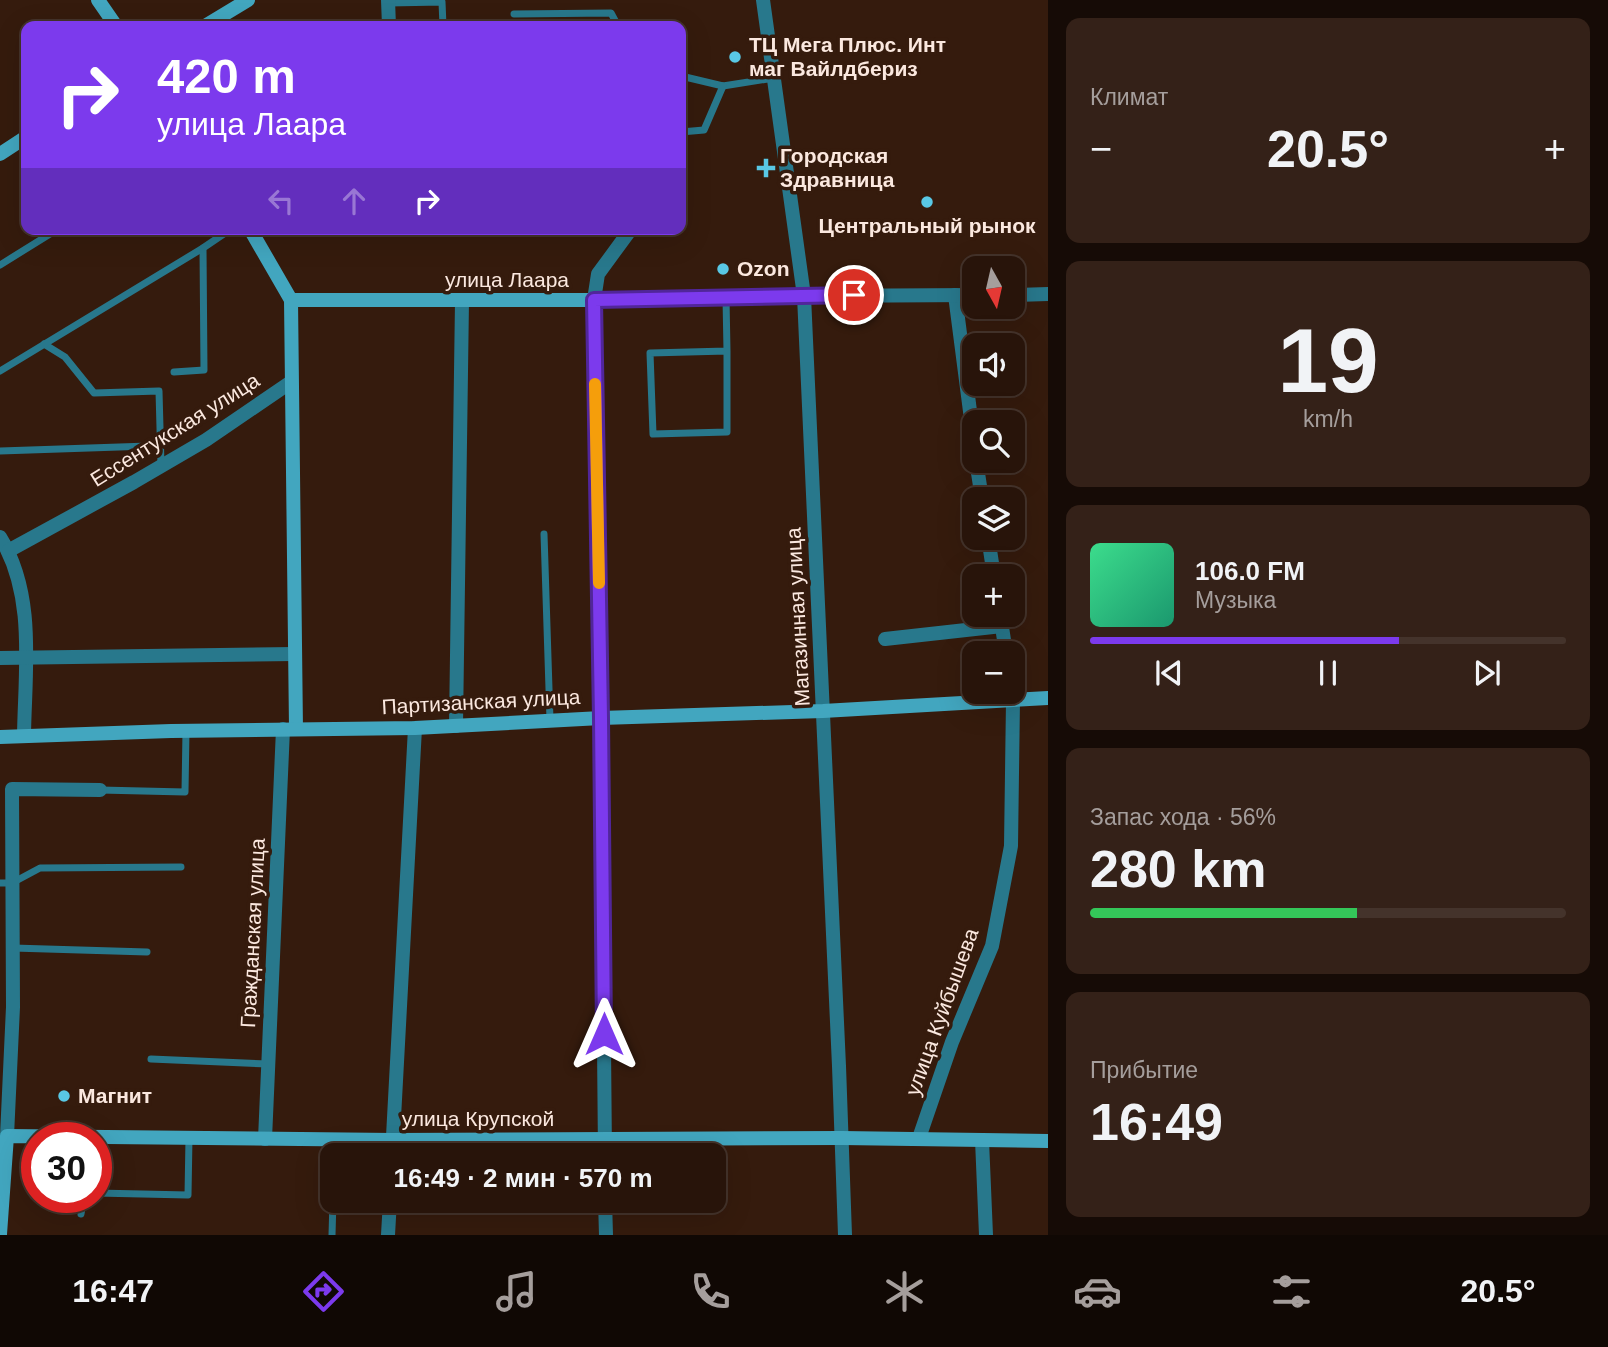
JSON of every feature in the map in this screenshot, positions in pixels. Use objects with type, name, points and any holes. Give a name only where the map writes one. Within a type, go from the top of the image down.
[{"type":"street","points":[[98,0],[113,21]]},
{"type":"street","points":[[213,21],[248,0]]},
{"type":"street","name":"Магазинная улица","points":[[763,0],[804,296],[845,1235]]},
{"type":"street","points":[[388,1],[389,21]]},
{"type":"street","points":[[0,154],[21,140]]},
{"type":"street","points":[[253,235],[291,300]]},
{"type":"street","points":[[605,1143],[594,300],[598,274],[627,235]]},
{"type":"street","points":[[955,295],[970,410]]},
{"type":"street","name":"улица Лаара","points":[[291,300],[462,301],[962,295]]},
{"type":"street","points":[[1026,295],[1048,295]]},
{"type":"street","name":"Ессентукская улица","points":[[9,551],[206,440],[292,382],[291,300]]},
{"type":"street","points":[[456,726],[462,301]]},
{"type":"street","name":"Гражданская улица","points":[[265,1139],[294,654],[292,382]]},
{"type":"street","points":[[0,537],[15,565],[25,609],[24,735]]},
{"type":"street","points":[[884,639],[962,626]]},
{"type":"street","points":[[0,658],[294,654]]},
{"type":"street","name":"Партизанская улица","points":[[1025,697],[1048,698]]},
{"type":"street","name":"Партизанская улица","points":[[0,737],[456,726],[550,720],[823,711],[962,700]]},
{"type":"street","name":"улица Куйбышева","points":[[919,1138],[952,1042],[992,946],[1011,846],[1012,704]]},
{"type":"street","points":[[392,1143],[415,727]]},
{"type":"street","points":[[0,1234],[13,1007],[12,948],[6,883],[12,789],[100,790]]},
{"type":"street","name":"улица Крупской","points":[[7,1136],[334,1139],[360,1143]]},
{"type":"street","name":"улица Крупской","points":[[710,1143],[842,1138],[1048,1140]]},
{"type":"street","points":[[982,1140],[986,1235]]},
{"type":"street","points":[[388,1235],[389,1213]]},
{"type":"street","points":[[605,1213],[606,1235]]},
{"type":"lane","points":[[388,1],[442,2],[443,21]]},
{"type":"lane","points":[[514,14],[611,13],[615,21]]},
{"type":"lane","points":[[686,77],[723,86],[775,78]]},
{"type":"lane","points":[[686,132],[704,130],[723,86]]},
{"type":"lane","points":[[0,265],[48,235]]},
{"type":"lane","points":[[0,371],[222,235]]},
{"type":"lane","points":[[174,372],[204,370],[203,248]]},
{"type":"lane","points":[[726,297],[727,351],[727,432],[653,434],[650,353],[727,351]]},
{"type":"lane","points":[[44,344],[65,357],[94,393],[159,391],[161,466]]},
{"type":"lane","points":[[0,451],[149,446]]},
{"type":"lane","points":[[544,534],[550,720]]},
{"type":"lane","points":[[100,790],[186,792],[186,731]]},
{"type":"lane","points":[[6,883],[40,868],[181,867]]},
{"type":"lane","points":[[12,948],[147,952]]},
{"type":"lane","points":[[151,1059],[268,1064]]},
{"type":"lane","points":[[112,1193],[188,1195],[189,1138]]},
{"type":"lane","points":[[334,1139],[334,1143]]},
{"type":"lane","points":[[332,1213],[332,1235]]},
{"type":"slow traffic","points":[[595,384],[599,583]]},
{"type":"place","name":"ТЦ Мега Плюс. Инт маг Вайлдбериз","points":[[735,57]]},
{"type":"place","name":"Городская Здравница","points":[[766,168]]},
{"type":"place","name":"Центральный рынок","points":[[927,202]]},
{"type":"place","name":"Ozon","points":[[723,269]]},
{"type":"place","name":"Магнит","points":[[64,1096]]},
{"type":"route","points":[[604,1034],[594,300],[854,295]]}]
